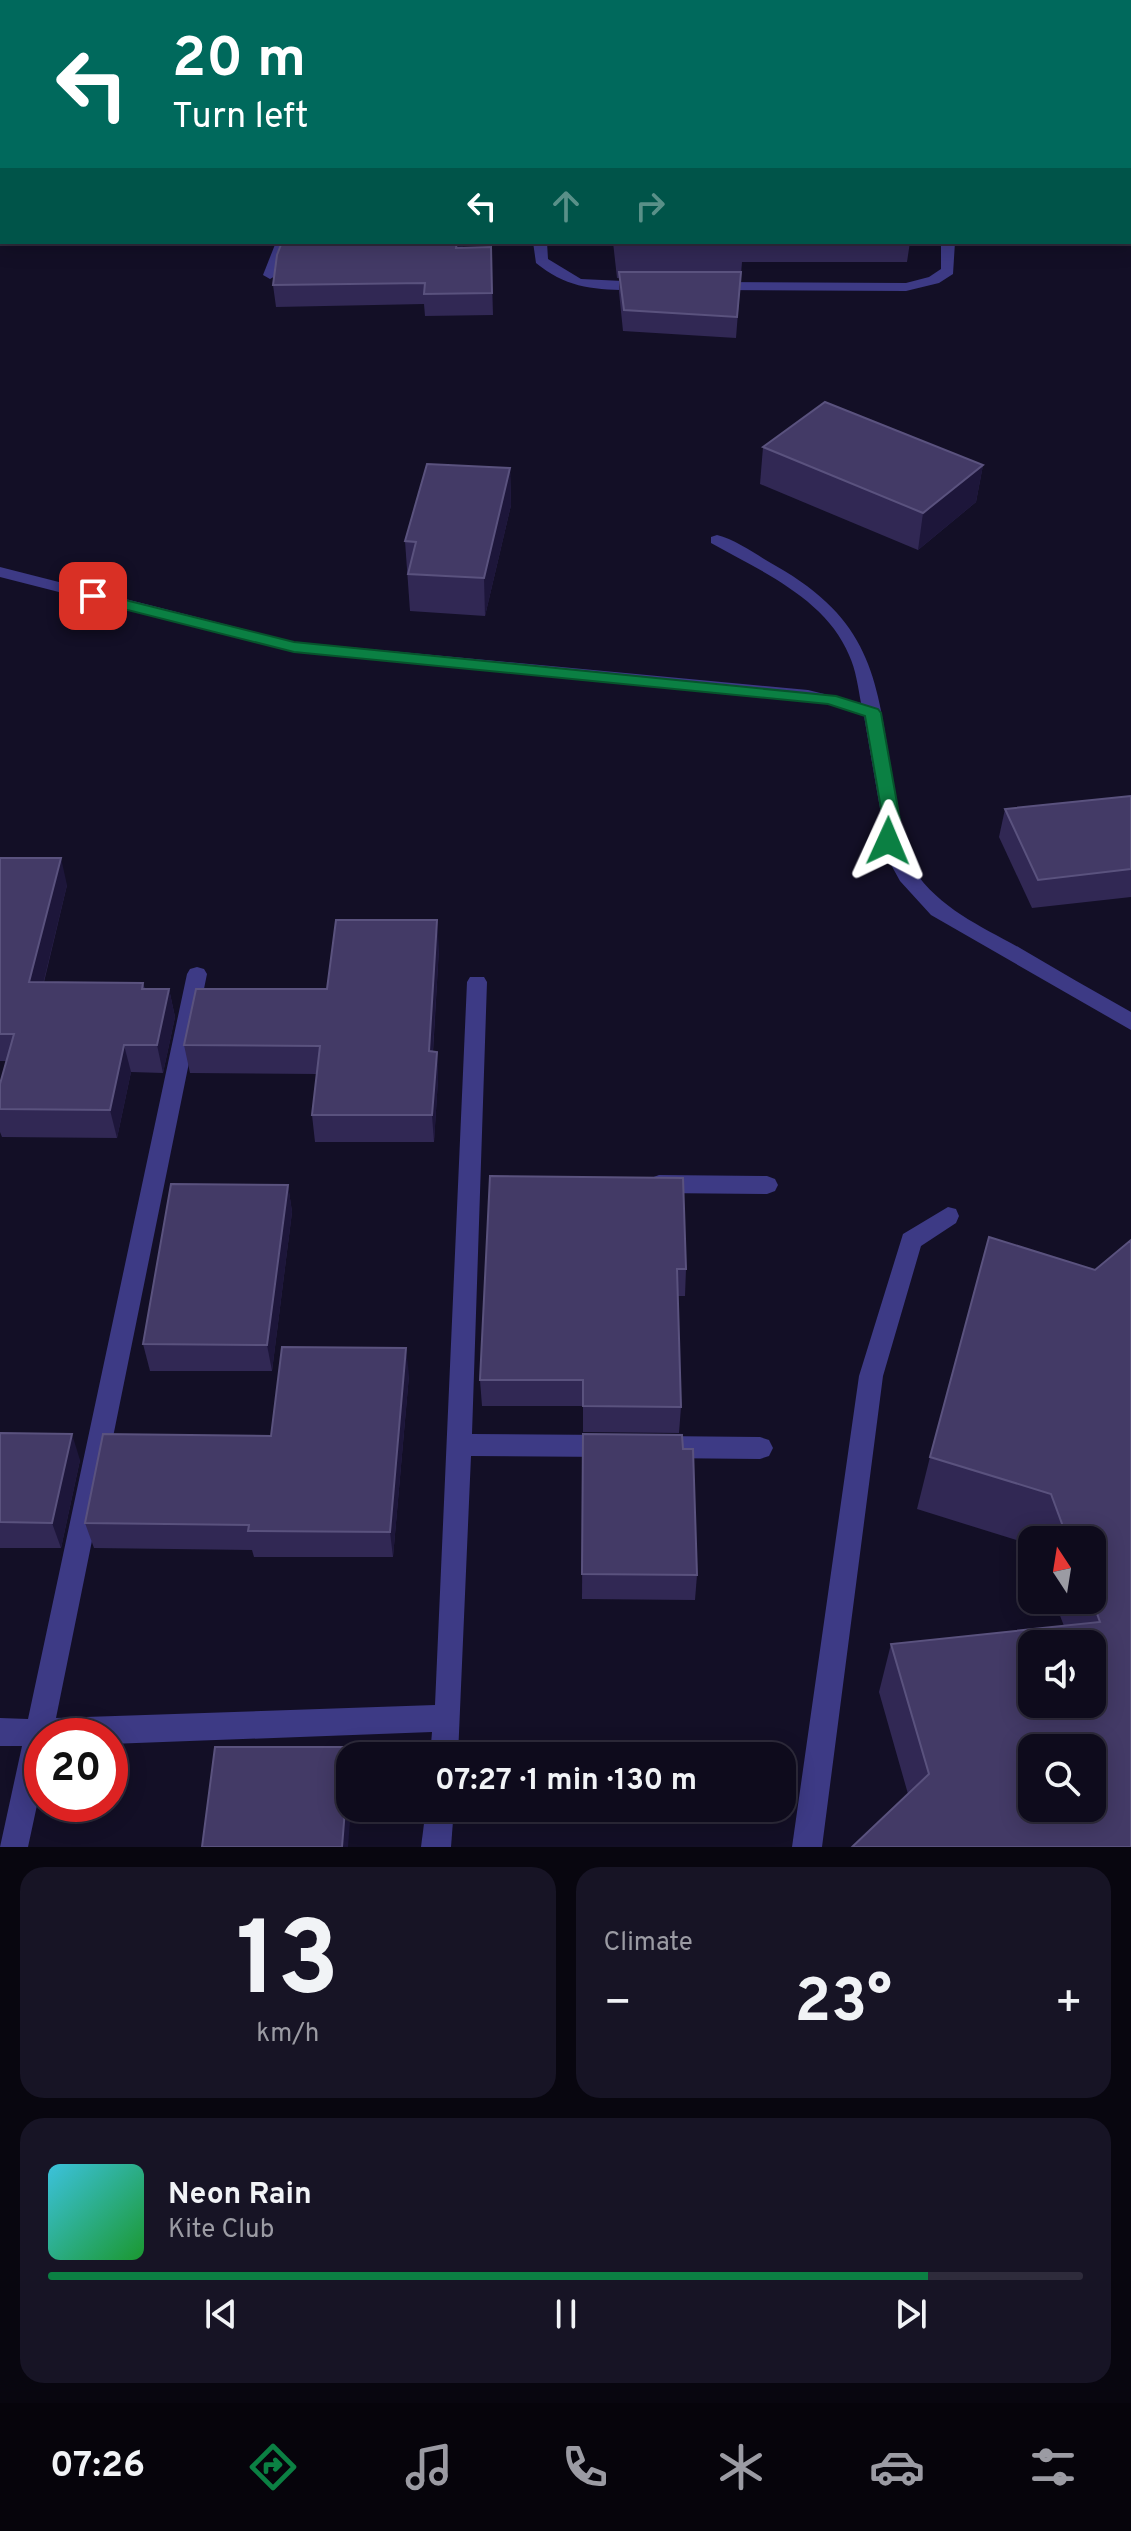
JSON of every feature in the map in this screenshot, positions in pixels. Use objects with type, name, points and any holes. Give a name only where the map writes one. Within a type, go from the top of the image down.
[{"type":"street","points":[[270,275],[282,244]]},
{"type":"street","points":[[540,244],[541,260],[557,276],[578,285],[656,286]]},
{"type":"street","points":[[703,286],[906,287],[934,280],[948,271],[948,244]]},
{"type":"street","points":[[717,540],[807,591],[832,616],[857,653],[872,713],[891,820],[888,841],[907,876],[938,910],[1131,1022]]},
{"type":"street","points":[[0,572],[294,647],[808,696],[830,699],[872,713]]},
{"type":"street","points":[[42,1718],[197,974]]},
{"type":"street","points":[[445,1742],[458,1445],[477,1182],[477,982]]},
{"type":"street","points":[[642,1184],[767,1185]]},
{"type":"street","points":[[807,1847],[871,1376],[911,1241],[948,1216]]},
{"type":"street","points":[[458,1445],[760,1448]]},
{"type":"street","points":[[128,1730],[448,1718]]},
{"type":"street","points":[[0,1732],[24,1733]]},
{"type":"street","points":[[13,1847],[24,1799]]},
{"type":"street","points":[[436,1847],[439,1822]]},
{"type":"building","points":[[281,244],[457,244],[456,248],[491,247],[492,293],[424,294],[425,283],[273,285]]},
{"type":"building","points":[[619,272],[741,272],[737,317],[624,310]]},
{"type":"building","points":[[825,402],[983,465],[923,513],[763,447]]},
{"type":"building","points":[[427,464],[510,468],[484,578],[408,574],[416,542],[405,541]]},
{"type":"building","points":[[1131,796],[1131,869],[1038,880],[1005,809]]},
{"type":"building","points":[[0,858],[61,858],[29,982],[143,983],[142,989],[169,989],[157,1045],[124,1045],[110,1110],[0,1109],[0,1084],[14,1034],[0,1034]]},
{"type":"building","points":[[336,920],[437,920],[429,1051],[437,1052],[432,1115],[312,1115],[320,1046],[184,1045],[196,989],[327,989]]},
{"type":"building","points":[[490,1176],[683,1178],[686,1269],[677,1269],[681,1407],[583,1406],[583,1380],[480,1380]]},
{"type":"building","points":[[171,1184],[288,1185],[267,1345],[143,1344]]},
{"type":"building","points":[[989,1237],[1095,1270],[1131,1240],[1131,1847],[852,1847],[929,1774],[891,1644],[1018,1631],[1018,1718],[1106,1718],[1106,1630],[1024,1630],[1100,1622],[1097,1614],[1106,1614],[1106,1526],[1063,1526],[1051,1494],[930,1457]]},
{"type":"building","points":[[282,1347],[406,1348],[390,1532],[248,1531],[249,1525],[85,1523],[103,1434],[271,1436]]},
{"type":"building","points":[[0,1433],[72,1434],[52,1523],[0,1522]]},
{"type":"building","points":[[583,1434],[682,1435],[683,1449],[693,1449],[697,1575],[582,1574]]},
{"type":"building","points":[[215,1747],[336,1747],[336,1822],[344,1822],[342,1847],[202,1847]]},
{"type":"route","points":[[93,596],[294,647],[830,699],[872,713],[891,820],[888,841]]}]
